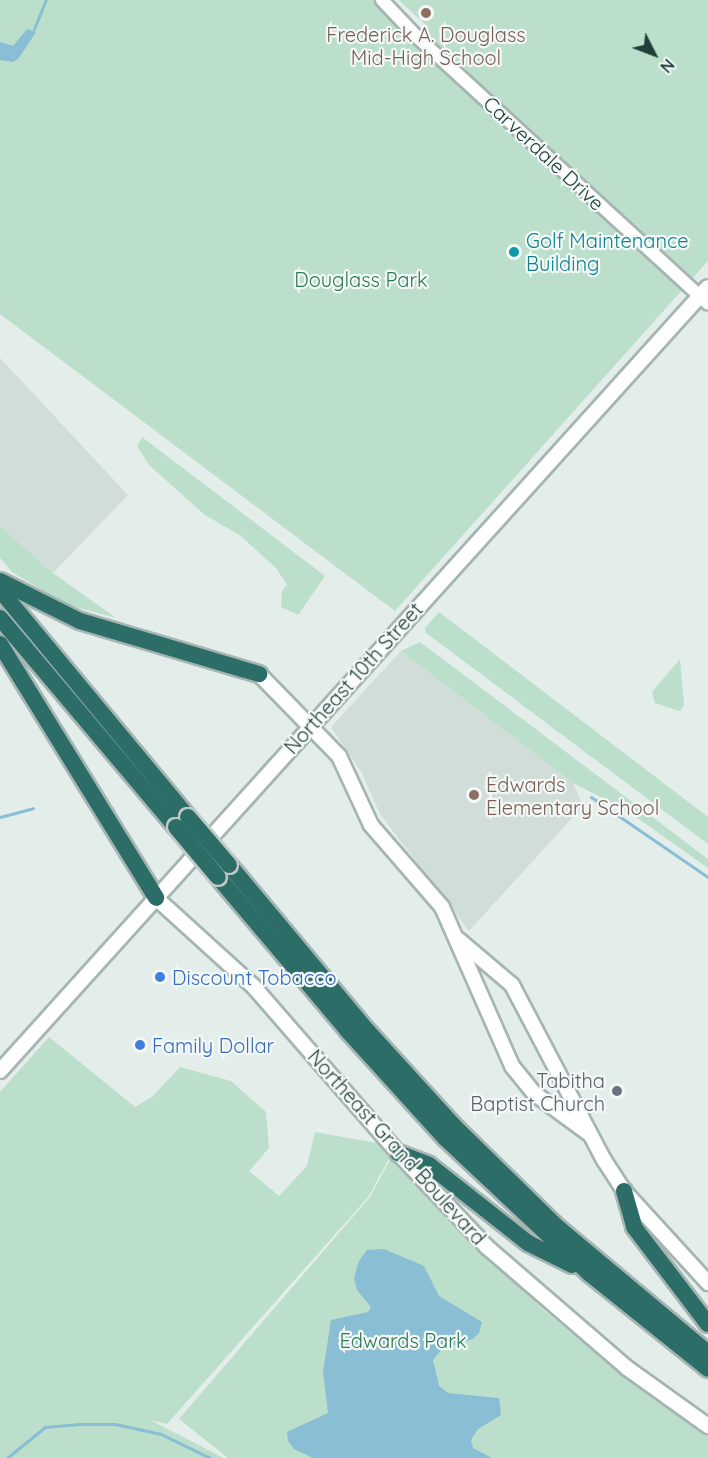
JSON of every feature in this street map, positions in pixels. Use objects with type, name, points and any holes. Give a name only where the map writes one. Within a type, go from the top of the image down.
[{"type":"highway","points":[[0,581],[80,621],[259,674]]},
{"type":"highway","points":[[0,590],[182,822],[423,1114],[590,1274],[708,1369]]},
{"type":"highway","points":[[0,618],[182,822]]},
{"type":"highway","points":[[0,644],[156,898]]},
{"type":"highway","points":[[223,871],[399,1067],[478,1150],[556,1226],[708,1353]]},
{"type":"highway","points":[[398,1153],[429,1165],[528,1243],[590,1274]]},
{"type":"highway","points":[[624,1191],[634,1227],[708,1324]]},
{"type":"main road","name":"Northeast 10th Street","points":[[0,1071],[312,724],[705,296]]},
{"type":"main road","points":[[259,674],[312,724],[348,770],[371,825],[432,892],[459,940],[471,978],[512,1066],[535,1094],[588,1133]]},
{"type":"main road","name":"Northeast Grand Boulevard","points":[[156,898],[253,986],[398,1153],[526,1284],[627,1368],[708,1426]]},
{"type":"main road","points":[[459,940],[501,973],[522,999],[588,1133],[624,1191],[708,1283]]},
{"type":"street","name":"Carverdale Drive","points":[[382,0],[416,36],[705,296]]},
{"type":"shaded area","points":[[0,358],[128,495],[53,573],[0,526]]},
{"type":"shaded area","name":"Edwards Elementary School","points":[[401,651],[573,783],[583,806],[469,931],[380,814],[362,773],[331,727]]},
{"type":"green space","name":"Douglass Park","points":[[0,0],[375,0],[414,40],[427,26],[399,0],[708,0],[708,261],[395,611],[0,314]]},
{"type":"green space","points":[[142,437],[325,576],[298,615],[281,607],[282,591],[287,585],[276,568],[241,536],[205,515],[149,465],[137,446]]},
{"type":"green space","points":[[0,526],[53,573],[116,618],[65,604],[12,572],[0,558]]},
{"type":"green space","points":[[439,612],[708,817],[708,844],[426,633],[425,628]]},
{"type":"green space","points":[[420,642],[708,859],[708,868],[626,810],[573,783],[401,651]]},
{"type":"green space","points":[[680,659],[684,705],[680,711],[655,703],[652,692]]},
{"type":"green space","points":[[49,1037],[135,1107],[153,1096],[180,1067],[231,1081],[266,1112],[269,1148],[249,1171],[279,1196],[307,1166],[315,1132],[377,1143],[389,1158],[369,1196],[167,1424],[150,1420],[224,1458],[0,1458],[0,1092]]},
{"type":"green space","name":"Edwards Park","points":[[391,1158],[450,1222],[545,1311],[623,1375],[708,1435],[708,1458],[228,1458],[179,1419],[370,1197]]},
{"type":"water","points":[[27,29],[36,32],[19,58],[13,62],[0,60],[0,42],[13,46]]},
{"type":"water","points":[[384,1249],[424,1266],[439,1296],[482,1322],[479,1333],[473,1339],[442,1349],[433,1360],[439,1386],[448,1393],[499,1398],[501,1415],[478,1429],[471,1440],[473,1448],[492,1458],[313,1458],[294,1449],[288,1441],[287,1432],[328,1413],[323,1372],[331,1320],[368,1312],[371,1307],[357,1290],[354,1278],[359,1261],[367,1250]]},
{"type":"waterway","points":[[34,29],[46,0]]},
{"type":"waterway","points":[[591,797],[708,877]]},
{"type":"waterway","points":[[0,817],[33,808]]},
{"type":"waterway","points":[[7,1458],[45,1427],[80,1424],[115,1424],[161,1434],[210,1458]]},
{"type":"place","name":"Frederick A. Douglass Mid-High School","points":[[426,13]]},
{"type":"place","name":"Golf Maintenance Building","points":[[514,252]]},
{"type":"place","name":"Edwards Elementary School","points":[[474,795]]},
{"type":"place","name":"Discount Tobacco","points":[[160,977]]},
{"type":"place","name":"Family Dollar","points":[[140,1045]]},
{"type":"place","name":"Tabitha Baptist Church","points":[[617,1091]]}]
